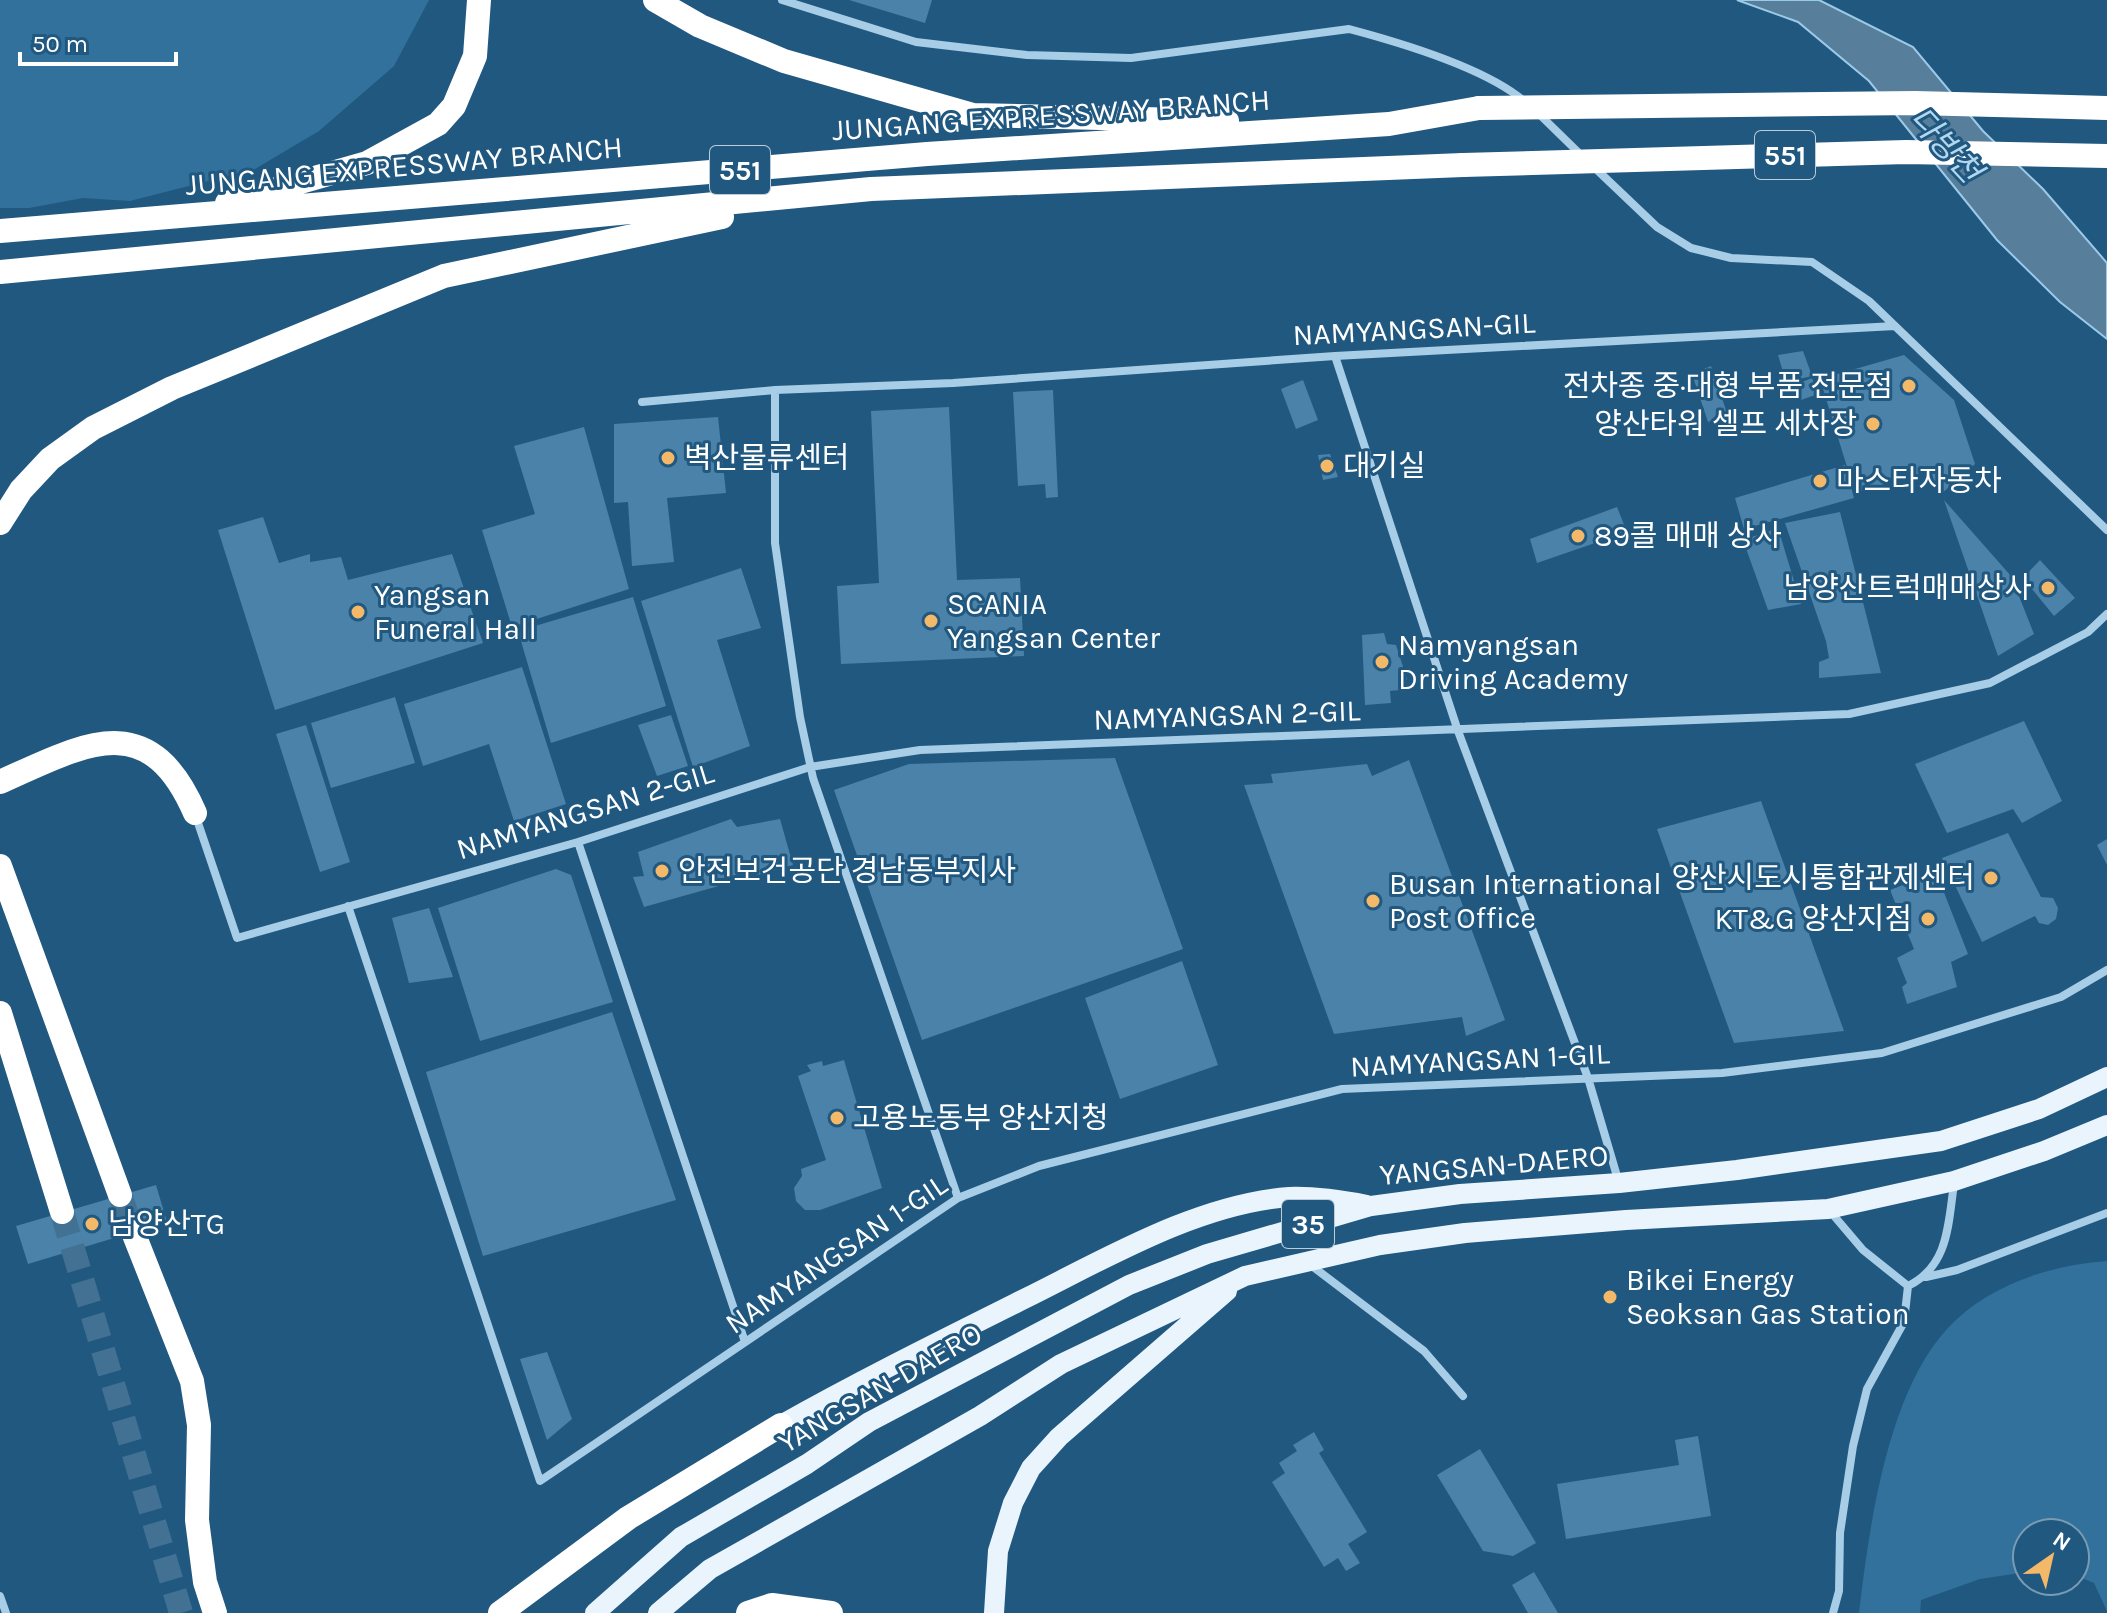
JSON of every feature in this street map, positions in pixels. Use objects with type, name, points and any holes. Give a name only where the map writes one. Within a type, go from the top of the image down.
[{"type":"highway","points":[[174,218],[367,163],[438,124],[454,106],[475,56],[479,0]]},
{"type":"highway","points":[[655,0],[700,26],[784,61],[973,115],[1389,124]]},
{"type":"highway","name":"JUNGANG EXPRESSWAY BRANCH","points":[[0,231],[927,154],[1389,124],[1479,108],[1915,103],[2107,108]]},
{"type":"highway","name":"JUNGANG EXPRESSWAY BRANCH","points":[[0,272],[871,189],[1463,165],[1906,152],[2107,156]]},
{"type":"highway","points":[[0,523],[21,490],[50,459],[93,428],[172,388],[444,276],[593,241],[871,189]]},
{"type":"highway","points":[[0,782],[69,751],[97,744],[124,743],[149,752],[169,765],[195,813]]},
{"type":"highway","points":[[0,866],[120,1195]]},
{"type":"highway","points":[[0,1013],[62,1212]]},
{"type":"highway","points":[[133,1232],[192,1381],[199,1425],[197,1520],[201,1558],[215,1613]]},
{"type":"highway","points":[[500,1613],[628,1518],[781,1425]]},
{"type":"highway","points":[[201,1558],[226,1613]]},
{"type":"highway","points":[[748,1613],[772,1605],[831,1613]]},
{"type":"main road","name":"YANGSAN-DAERO","points":[[595,1613],[681,1537],[807,1464],[869,1422],[1129,1285],[1207,1254],[1371,1206],[1460,1194],[1619,1183],[1941,1141],[2039,1109],[2107,1077]]},
{"type":"main road","name":"35","points":[[658,1613],[710,1569],[980,1416],[1061,1364],[1245,1276],[1380,1245],[1465,1233],[1828,1209],[1954,1181],[2044,1151],[2107,1125]]},
{"type":"main road","points":[[781,1425],[862,1380],[1149,1236],[1201,1218],[1287,1197],[1327,1198],[1371,1206]]},
{"type":"main road","points":[[994,1613],[998,1551],[1013,1503],[1031,1468],[1059,1437],[1245,1276]]},
{"type":"street","points":[[782,0],[916,42],[1027,55],[1131,58],[1349,29],[1383,38],[1488,79],[1514,93],[1657,227],[1691,248],[1731,258],[1812,262],[1869,301],[2107,530]]},
{"type":"street","name":"NAMYANGSAN-GIL","points":[[642,402],[775,390],[953,383],[1335,356],[1754,336],[1895,326]]},
{"type":"street","points":[[1335,356],[1458,731],[1588,1078],[1619,1183]]},
{"type":"street","points":[[775,390],[775,543],[810,767],[958,1198]]},
{"type":"street","name":"NAMYANGSAN 2-GIL","points":[[195,813],[237,938],[578,842],[810,767],[920,750],[1849,714],[1990,683],[2088,632],[2107,614]]},
{"type":"street","points":[[578,842],[745,1342]]},
{"type":"street","name":"NAMYANGSAN 1-GIL","points":[[348,906],[540,1481],[958,1198],[1039,1166],[1342,1089],[1722,1073],[1882,1053],[2061,997],[2107,970]]},
{"type":"street","points":[[1926,1277],[1945,1246],[1954,1181]]},
{"type":"street","points":[[1828,1209],[1863,1250],[1908,1286]]},
{"type":"street","points":[[1908,1286],[2107,1213]]},
{"type":"street","points":[[1304,1260],[1424,1351],[1463,1396]]},
{"type":"street","points":[[1833,1613],[1853,1446],[1867,1389],[1904,1322],[1908,1286]]},
{"type":"street","points":[[0,1596],[6,1613]]},
{"type":"shaded area","points":[[0,0],[429,0],[394,66],[319,131],[255,169],[130,201],[83,198],[29,208],[0,208]]},
{"type":"shaded area","points":[[2107,1261],[2107,1611],[2091,1582],[2091,1517],[2011,1517],[2011,1574],[1980,1579],[1921,1600],[1920,1613],[1859,1613],[1875,1503],[1884,1464],[1909,1389],[1926,1356],[1947,1329],[1981,1300],[2021,1280],[2085,1263]]},
{"type":"water","name":"다방천","points":[[1737,0],[1819,0],[1913,47],[1983,131],[2043,189],[2107,263],[2107,339],[2060,302],[1997,240],[1869,81],[1798,22]]},
{"type":"building","points":[[849,0],[932,0],[925,23]]},
{"type":"building","points":[[1803,351],[1812,376],[1786,382],[1778,355]]},
{"type":"building","name":"양산타워 셀프 세차장","points":[[1904,355],[1954,400],[1975,464],[1940,495],[1930,470],[1855,493],[1820,379]]},
{"type":"building","points":[[1711,366],[1728,416],[1708,422],[1692,374]]},
{"type":"building","points":[[1812,378],[1818,394],[1801,400],[1797,384]]},
{"type":"building","points":[[1303,380],[1318,420],[1296,429],[1281,389]]},
{"type":"building","points":[[1053,390],[1058,497],[1046,498],[1045,484],[1018,486],[1013,392]]},
{"type":"building","points":[[949,407],[957,580],[1020,578],[1024,656],[841,664],[837,586],[879,583],[871,411]]},
{"type":"building","name":"벽산물류센터","points":[[718,417],[726,493],[667,498],[674,562],[632,566],[628,502],[614,503],[614,424]]},
{"type":"building","points":[[584,427],[629,589],[512,627],[482,530],[535,514],[514,446]]},
{"type":"building","name":"대기실","points":[[1330,454],[1338,477],[1323,480],[1318,455]]},
{"type":"building","name":"마스타자동차","points":[[1845,465],[1854,498],[1744,529],[1735,498]]},
{"type":"building","points":[[1944,500],[2011,576],[2034,634],[1998,656]]},
{"type":"building","name":"89콜 매매 상사","points":[[1617,507],[1627,532],[1537,563],[1530,539]]},
{"type":"building","points":[[1840,512],[1881,673],[1819,678],[1819,662],[1829,658],[1826,641],[1785,523]]},
{"type":"building","name":"Yangsan Funeral Hall","points":[[263,517],[279,563],[310,554],[310,562],[341,557],[348,580],[452,554],[483,643],[275,710],[218,530]]},
{"type":"building","points":[[1778,528],[1801,604],[1768,610],[1743,540]]},
{"type":"building","name":"남양산트럭매매상사","points":[[2040,560],[2075,598],[2054,616],[2023,578]]},
{"type":"building","points":[[741,568],[761,628],[717,640],[750,746],[693,767],[641,601]]},
{"type":"building","points":[[633,597],[666,706],[551,743],[518,631]]},
{"type":"building","name":"Namyangsan Driving Academy","points":[[1384,633],[1387,644],[1396,645],[1407,679],[1400,690],[1390,691],[1391,703],[1365,705],[1362,635]]},
{"type":"building","points":[[522,667],[566,804],[514,821],[489,744],[423,766],[404,704]]},
{"type":"building","points":[[395,697],[415,763],[331,788],[311,723]]},
{"type":"building","points":[[671,715],[688,766],[657,776],[638,725]]},
{"type":"building","points":[[2024,721],[2062,801],[2022,823],[2013,809],[1947,833],[1915,764]]},
{"type":"building","points":[[306,725],[350,862],[320,872],[276,734]]},
{"type":"building","points":[[1115,758],[1183,949],[922,1040],[834,790],[909,764]]},
{"type":"building","name":"Busan International Post Office","points":[[1409,760],[1505,1020],[1466,1036],[1462,1017],[1334,1034],[1244,785],[1273,783],[1271,774],[1367,764],[1372,776]]},
{"type":"building","points":[[1761,801],[1844,1031],[1734,1043],[1657,829]]},
{"type":"building","points":[[731,819],[737,827],[780,819],[793,865],[644,907],[633,877],[644,876],[638,852]]},
{"type":"building","name":"양산시도시통합관제센터","points":[[2008,833],[2041,897],[2053,898],[2058,908],[2056,919],[2048,925],[2039,923],[2035,916],[1982,942],[1942,858]]},
{"type":"building","points":[[2107,839],[2107,865],[2097,845]]},
{"type":"building","points":[[556,869],[571,875],[613,1002],[480,1041],[438,908]]},
{"type":"building","name":"KT&G 양산지점","points":[[1936,872],[1968,954],[1951,962],[1957,987],[1907,1004],[1902,987],[1907,983],[1897,958],[1914,949],[1890,890]]},
{"type":"building","points":[[429,908],[453,977],[409,983],[392,918]]},
{"type":"building","points":[[1182,961],[1218,1065],[1120,1099],[1085,998]]},
{"type":"building","points":[[612,1012],[676,1200],[483,1256],[426,1072]]},
{"type":"building","name":"고용노동부 양산지청","points":[[844,1060],[882,1188],[820,1210],[805,1210],[796,1201],[794,1188],[802,1176],[801,1169],[826,1160],[798,1076],[811,1071],[807,1065],[822,1061],[823,1066]]},
{"type":"building","name":"남양산TG","points":[[156,1185],[167,1222],[28,1264],[16,1226]]},
{"type":"building","points":[[547,1352],[572,1419],[547,1440],[520,1359]]},
{"type":"building","points":[[1314,1432],[1324,1450],[1319,1453],[1367,1532],[1348,1544],[1360,1563],[1346,1571],[1338,1558],[1324,1567],[1272,1482],[1285,1473],[1279,1463],[1297,1451],[1293,1445]]},
{"type":"building","points":[[1698,1436],[1711,1516],[1566,1539],[1557,1484],[1679,1465],[1675,1440]]},
{"type":"building","points":[[1480,1449],[1536,1543],[1513,1556],[1483,1551],[1437,1475]]},
{"type":"building","points":[[1534,1572],[1558,1613],[1528,1613],[1512,1585]]},
{"type":"tunnel","points":[[120,1195],[133,1232]]},
{"type":"tunnel","points":[[62,1212],[181,1613]]},
{"type":"place","name":"전차종 중·대형 부품 전문점","points":[[1909,386]]},
{"type":"place","name":"양산타워 셀프 세차장","points":[[1873,424]]},
{"type":"place","name":"벽산물류센터","points":[[668,458]]},
{"type":"place","name":"대기실","points":[[1327,466]]},
{"type":"place","name":"마스타자동차","points":[[1820,481]]},
{"type":"place","name":"89콜 매매 상사","points":[[1578,536]]},
{"type":"place","name":"남양산트럭매매상사","points":[[2048,588]]},
{"type":"place","name":"Yangsan Funeral Hall","points":[[358,612]]},
{"type":"place","name":"SCANIA Yangsan Center","points":[[931,621]]},
{"type":"place","name":"Namyangsan Driving Academy","points":[[1382,662]]},
{"type":"place","name":"안전보건공단 경남동부지사","points":[[662,871]]},
{"type":"place","name":"양산시도시통합관제센터","points":[[1991,878]]},
{"type":"place","name":"Busan International Post Office","points":[[1373,901]]},
{"type":"place","name":"KT&G 양산지점","points":[[1928,919]]},
{"type":"place","name":"고용노동부 양산지청","points":[[837,1118]]},
{"type":"place","name":"남양산TG","points":[[92,1224]]},
{"type":"place","name":"Bikei Energy Seoksan Gas Station","points":[[1610,1297]]}]
